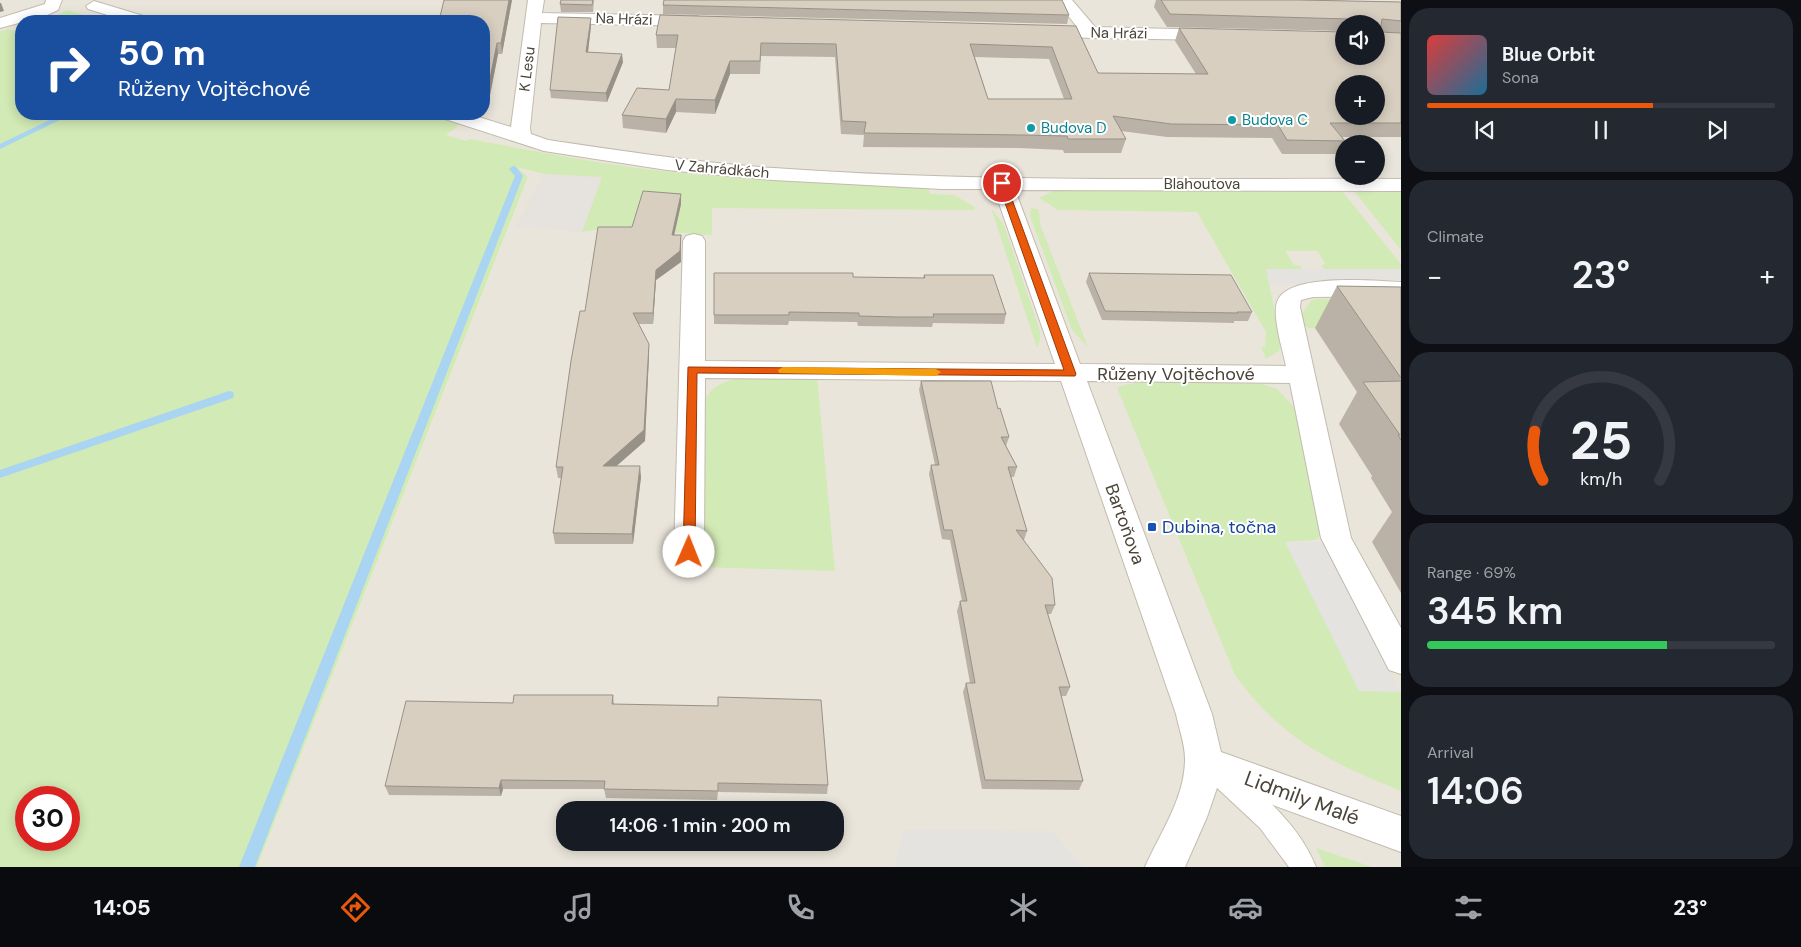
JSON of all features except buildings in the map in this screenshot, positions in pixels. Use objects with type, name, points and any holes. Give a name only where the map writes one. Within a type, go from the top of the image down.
[{"type":"street","points":[[29,15],[52,7],[54,0]]},
{"type":"street","name":"K Lesu","points":[[522,137],[520,128],[536,0]]},
{"type":"street","points":[[1064,0],[1090,33]]},
{"type":"street","points":[[94,6],[124,15]]},
{"type":"street","name":"Na Hrázi","points":[[534,18],[715,22]]},
{"type":"street","points":[[0,23],[15,19]]},
{"type":"street","name":"Na Hrázi","points":[[1021,31],[1227,35]]},
{"type":"street","name":"V Zahrádkách","points":[[468,120],[522,137],[535,144],[586,153],[717,169],[869,180],[1002,183]]},
{"type":"street","name":"Blahoutova","points":[[1002,183],[1401,185]]},
{"type":"street","name":"Bartoňova","points":[[1002,183],[1194,714],[1203,763],[1189,817],[1165,867]]},
{"type":"street","points":[[689,552],[694,241]]},
{"type":"street","points":[[1401,289],[1317,289],[1292,295],[1288,302],[1289,320],[1336,538],[1401,660]]},
{"type":"street","name":"Růženy Vojtěchové","points":[[692,369],[1071,374],[1300,374]]},
{"type":"street","name":"Lidmily Malé","points":[[1203,763],[1401,834]]},
{"type":"lane","points":[[1203,763],[1236,787],[1265,814],[1278,828],[1303,867]]},
{"type":"shaded area","points":[[0,0],[1401,0],[1401,867],[257,867],[528,177],[372,120],[490,120],[490,15],[15,15],[15,31],[8,29],[0,31]]},
{"type":"shaded area","points":[[544,174],[602,177],[582,232],[516,226]]},
{"type":"shaded area","points":[[1266,269],[1401,269],[1401,284],[1270,284]]},
{"type":"shaded area","points":[[1285,542],[1323,542],[1401,692],[1359,691]]},
{"type":"shaded area","points":[[904,830],[1052,831],[1084,867],[894,867]]},
{"type":"green space","points":[[67,10],[84,15],[57,15]]},
{"type":"green space","points":[[8,29],[15,31],[15,120],[456,120],[463,122],[446,135],[466,141],[469,139],[595,162],[671,172],[767,180],[928,187],[930,194],[954,195],[976,208],[973,210],[712,208],[712,235],[609,228],[582,232],[602,177],[544,174],[517,167],[528,177],[257,867],[0,867],[0,31]]},
{"type":"green space","points":[[1057,189],[1342,191],[1401,264],[1401,269],[1324,269],[1321,265],[1326,264],[1317,251],[1285,251],[1294,265],[1299,265],[1302,269],[1266,269],[1281,341],[1279,351],[1266,359],[1261,347],[1265,347],[1266,332],[1197,212],[1058,210],[1039,198]]},
{"type":"green space","points":[[1354,191],[1401,192],[1401,250]]},
{"type":"green space","points":[[991,208],[1004,225],[1040,331],[1040,340],[1037,348]]},
{"type":"green space","points":[[1031,208],[1039,210],[1040,224],[1088,347],[1072,330],[1030,216]]},
{"type":"green space","points":[[1316,299],[1401,299],[1382,329],[1309,328],[1298,319],[1311,301]]},
{"type":"green space","points":[[749,375],[817,377],[835,571],[699,567],[703,405],[710,392],[716,387],[728,381]]},
{"type":"green space","points":[[1145,381],[1262,384],[1277,389],[1295,408],[1320,535],[1316,540],[1285,542],[1401,692],[1401,791],[1352,770],[1309,746],[1270,716],[1235,675],[1117,388]]},
{"type":"green space","points":[[1316,848],[1372,867],[1325,867]]},
{"type":"waterway","points":[[0,147],[56,120]]},
{"type":"waterway","points":[[247,867],[519,176],[513,169]]},
{"type":"waterway","points":[[0,474],[229,395]]},
{"type":"slow traffic","points":[[783,370],[936,372]]},
{"type":"place","name":"Budova C","points":[[1232,120]]},
{"type":"place","name":"Budova D","points":[[1031,128]]},
{"type":"place","name":"Dubina, točna","points":[[1152,527]]},
{"type":"route","points":[[689,552],[692,369],[1071,374],[1002,183]]}]
